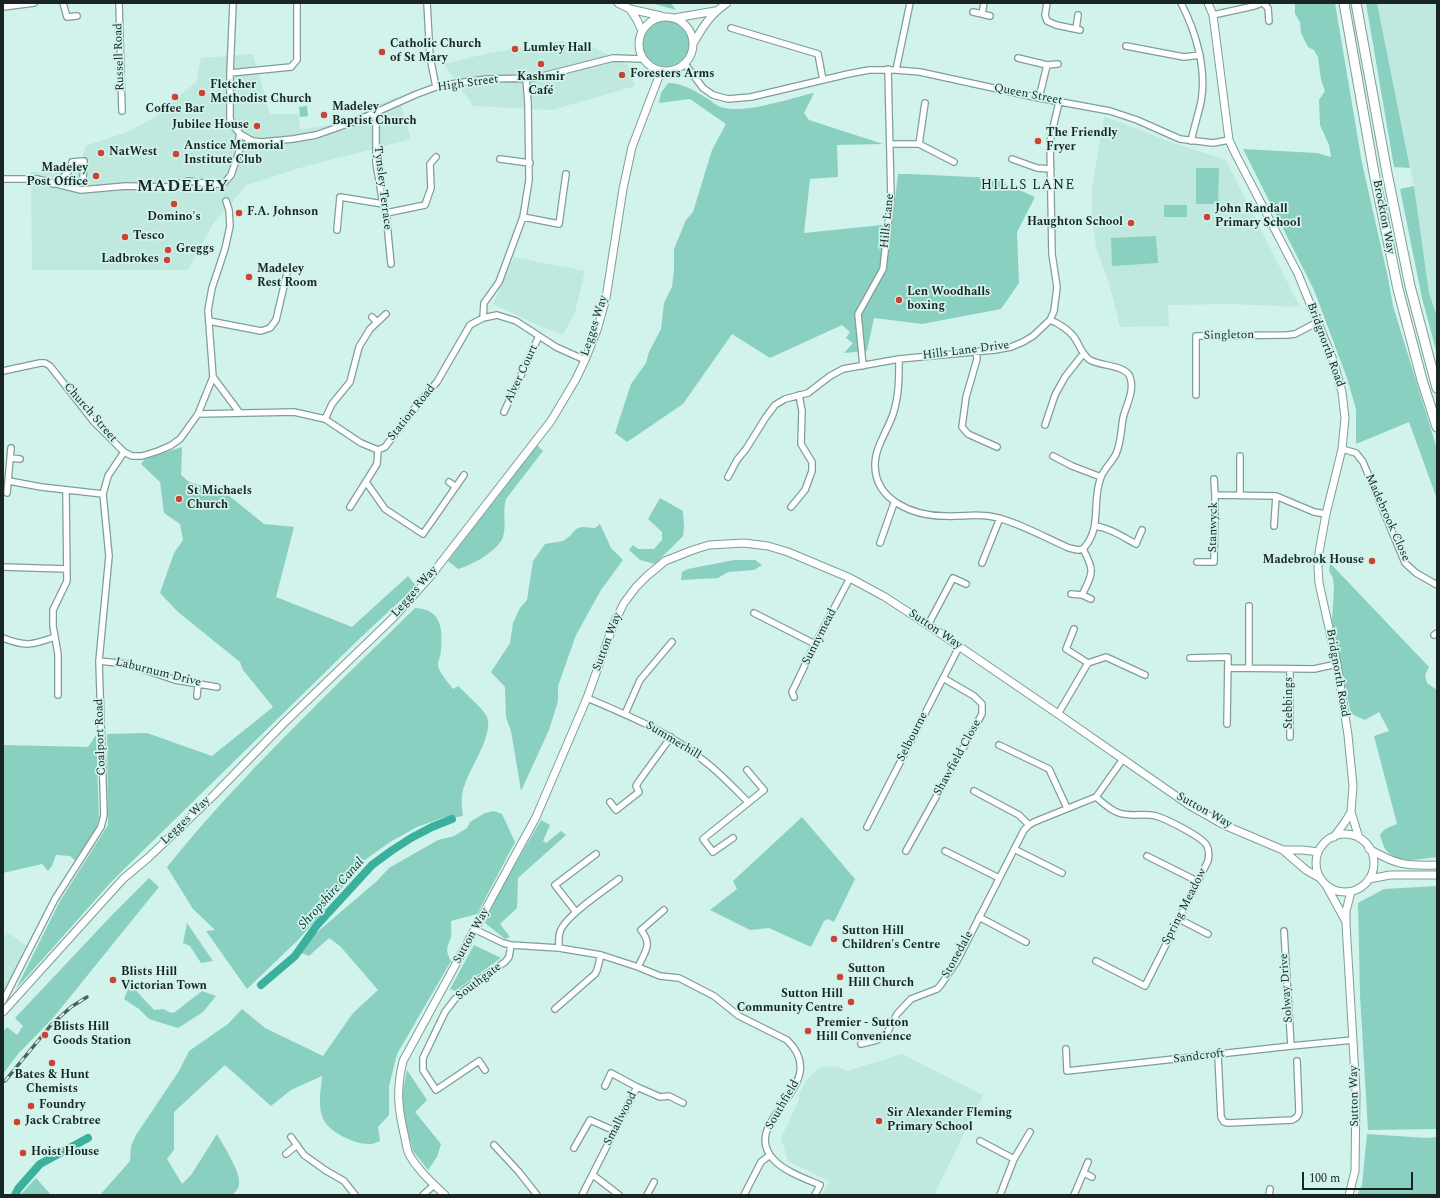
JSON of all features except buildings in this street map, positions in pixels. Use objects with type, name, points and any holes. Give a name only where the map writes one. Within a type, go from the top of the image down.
[{"type":"highway","name":"Brockton Way","points":[[1344,3],[1374,173],[1398,289],[1422,380],[1437,427]]},
{"type":"highway","name":"Brockton Way","points":[[1356,3],[1387,173],[1410,286],[1437,388]]},
{"type":"street","points":[[3,8],[34,3]]},
{"type":"street","points":[[63,3],[67,18],[77,16]]},
{"type":"street","name":"Russell Road","points":[[119,3],[122,110]]},
{"type":"street","points":[[3,179],[37,179],[82,190],[126,186],[167,186],[188,180],[212,184],[225,182],[231,175],[241,146],[238,142],[240,134],[231,122],[230,118],[233,3]]},
{"type":"street","points":[[230,74],[291,67],[295,64],[297,60],[297,3]]},
{"type":"street","points":[[428,3],[430,57],[436,87]]},
{"type":"street","points":[[618,3],[630,9],[675,18],[684,22],[688,27],[694,42]]},
{"type":"street","points":[[661,16],[652,19],[642,31],[639,38],[639,50],[643,59],[651,67],[661,71],[668,71],[678,69],[685,64],[691,57],[694,42],[707,20],[715,11],[727,3]]},
{"type":"street","points":[[896,70],[910,3]]},
{"type":"street","points":[[982,14],[984,3]]},
{"type":"street","points":[[1047,3],[1045,15],[1047,21],[1056,25],[1078,29],[1078,15]]},
{"type":"street","points":[[1181,3],[1187,15],[1200,56],[1203,80],[1201,101],[1191,141]]},
{"type":"street","name":"Bridgnorth Road","points":[[1208,3],[1213,15],[1229,140],[1298,274],[1333,360],[1342,392],[1345,418],[1342,449],[1326,514],[1319,552],[1319,583],[1337,664],[1349,741],[1353,786],[1350,812],[1358,838]]},
{"type":"street","points":[[1213,15],[1262,3],[1268,8],[1269,21]]},
{"type":"street","points":[[630,9],[642,31]]},
{"type":"street","points":[[675,18],[715,11]]},
{"type":"street","points":[[973,12],[990,16]]},
{"type":"street","points":[[731,28],[818,54],[822,80]]},
{"type":"street","points":[[1126,46],[1184,57],[1200,56]]},
{"type":"street","name":"High Street","points":[[240,134],[251,140],[262,142],[316,135],[356,121],[436,87],[487,79],[526,79],[613,58],[643,59]]},
{"type":"street","points":[[1018,58],[1047,66],[1058,64]]},
{"type":"street","name":"Queen Street","points":[[685,64],[704,88],[713,95],[728,99],[751,97],[869,70],[888,69],[920,72],[1058,102],[1110,111],[1137,120],[1180,139],[1212,143],[1229,140]]},
{"type":"street","points":[[1039,98],[1047,66]]},
{"type":"street","name":"Hills Lane","points":[[862,366],[858,314],[883,269],[891,198],[891,144],[888,69]]},
{"type":"street","name":"Legges Way","points":[[3,1012],[123,879],[149,857],[214,795],[284,723],[411,599],[541,435],[562,403],[585,360],[597,330],[606,298],[623,188],[632,147],[661,71]]},
{"type":"street","points":[[526,79],[530,163],[523,217],[499,282],[484,303],[483,318],[497,315],[516,321],[556,347],[585,360]]},
{"type":"street","points":[[899,359],[898,387],[894,410],[888,428],[878,448],[875,464],[878,482],[882,490],[894,503],[915,511],[938,516],[983,515],[1000,518],[1069,548],[1078,550],[1083,549],[1091,539],[1095,526],[1097,494],[1101,477],[1118,448],[1124,416],[1130,399],[1131,382],[1128,373],[1124,369],[1096,363],[1083,354],[1074,336],[1050,320],[1054,311],[1057,287],[1052,254],[1050,140],[1058,102]]},
{"type":"street","points":[[919,144],[925,104]]},
{"type":"street","name":"Tynsley Terrace","points":[[376,112],[376,163],[386,213],[391,264]]},
{"type":"street","points":[[241,146],[247,144],[251,140]]},
{"type":"street","points":[[891,144],[919,144],[954,162]]},
{"type":"street","points":[[386,213],[425,206],[431,188],[430,164],[436,157]]},
{"type":"street","points":[[500,159],[530,163]]},
{"type":"street","points":[[1012,159],[1037,168],[1051,169]]},
{"type":"street","points":[[53,184],[70,170],[72,162],[84,161],[83,178]]},
{"type":"street","points":[[523,217],[559,224],[566,174]]},
{"type":"street","points":[[337,230],[340,197],[383,204]]},
{"type":"street","name":"Church Street","points":[[3,371],[40,363],[45,363],[50,366],[94,422],[124,452],[132,456],[142,456],[170,446],[180,439],[198,414],[213,377],[208,310],[212,288],[225,249],[230,226],[229,210],[226,201]]},
{"type":"street","points":[[209,321],[261,331],[270,328],[276,320],[287,273]]},
{"type":"street","points":[[325,419],[332,404],[350,382],[359,347],[370,329],[386,314]]},
{"type":"street","points":[[372,317],[377,322]]},
{"type":"street","name":"Station Road","points":[[198,414],[294,412],[325,419],[361,443],[378,450],[385,447],[422,399],[438,382],[470,325],[483,318]]},
{"type":"street","name":"Hills Lane Drive","points":[[728,477],[737,460],[775,405],[785,399],[808,393],[836,372],[849,367],[899,359],[1011,347],[1023,342],[1041,329],[1050,320]]},
{"type":"street","name":"Singleton","points":[[1196,395],[1196,336],[1287,335],[1295,334],[1318,322]]},
{"type":"street","name":"Alver Court","points":[[504,412],[539,336]]},
{"type":"street","points":[[976,351],[977,359],[967,393],[962,427],[968,434],[996,447]]},
{"type":"street","points":[[1044,424],[1055,395],[1065,377],[1083,354]]},
{"type":"street","points":[[213,377],[239,412]]},
{"type":"street","points":[[791,507],[805,490],[812,471],[812,462],[801,444],[802,411],[799,395]]},
{"type":"street","points":[[7,493],[12,448]]},
{"type":"street","name":"Madebrook Close","points":[[1342,449],[1356,453],[1363,462],[1405,563],[1416,573],[1437,585]]},
{"type":"street","points":[[350,507],[377,464],[378,450]]},
{"type":"street","name":"Coalport Road","points":[[3,1001],[55,899],[101,827],[104,815],[99,661],[109,556],[103,494],[108,476],[124,452]]},
{"type":"street","points":[[1053,456],[1072,466],[1101,477]]},
{"type":"street","points":[[1240,456],[1240,496]]},
{"type":"street","points":[[11,458],[20,459]]},
{"type":"street","points":[[366,482],[386,509],[423,534],[464,476]]},
{"type":"street","points":[[1214,479],[1215,495]]},
{"type":"street","points":[[9,481],[66,491],[103,494]]},
{"type":"street","points":[[449,482],[456,487]]},
{"type":"street","points":[[58,695],[58,654],[52,626],[54,610],[67,581],[66,491]]},
{"type":"street","name":"Stanwyck","points":[[1197,562],[1214,562],[1215,495],[1276,496],[1314,512],[1326,514]]},
{"type":"street","points":[[1274,526],[1276,496]]},
{"type":"street","points":[[880,543],[894,503]]},
{"type":"street","points":[[982,563],[1000,518]]},
{"type":"street","points":[[1095,526],[1112,531],[1136,544],[1142,530]]},
{"type":"street","name":"Sutton Way","points":[[445,1195],[421,1172],[409,1154],[401,1124],[398,1099],[399,1077],[403,1061],[476,930],[536,817],[587,698],[614,623],[624,603],[636,587],[665,561],[693,550],[709,545],[744,543],[768,546],[788,552],[850,578],[885,597],[928,625],[1189,805],[1224,825],[1283,850],[1306,870],[1320,878]]},
{"type":"street","points":[[1082,595],[1091,576],[1092,569],[1083,549]]},
{"type":"street","points":[[3,567],[67,569]]},
{"type":"street","name":"Sunnymead","points":[[794,697],[792,692],[815,644],[850,578]]},
{"type":"street","points":[[928,625],[953,578],[966,584]]},
{"type":"street","points":[[1071,594],[1082,595],[1091,599]]},
{"type":"street","points":[[1248,606],[1248,668]]},
{"type":"street","points":[[754,613],[815,644]]},
{"type":"street","points":[[1074,629],[1066,649],[1088,663]]},
{"type":"street","points":[[3,638],[18,644],[30,644],[55,637]]},
{"type":"street","points":[[625,714],[640,680],[672,642]]},
{"type":"street","name":"Selbourne","points":[[867,827],[959,647]]},
{"type":"street","points":[[1058,714],[1088,663],[1106,657],[1145,675]]},
{"type":"street","points":[[1190,658],[1228,658],[1227,724]]},
{"type":"street","name":"Laburnum Drive","points":[[99,661],[127,664],[175,680],[217,687]]},
{"type":"street","name":"Stebbings","points":[[1228,668],[1314,669],[1337,664]]},
{"type":"street","name":"Stebbings","points":[[1290,668],[1290,737]]},
{"type":"street","name":"Shawfield Close","points":[[906,851],[982,714],[982,704],[974,696],[943,678]]},
{"type":"street","points":[[197,696],[198,684]]},
{"type":"street","name":"Summerhill","points":[[587,698],[625,714],[671,737],[703,759],[748,802]]},
{"type":"street","points":[[610,802],[616,810],[639,792],[636,786],[671,737]]},
{"type":"street","points":[[1000,745],[1049,769],[1067,808]]},
{"type":"street","points":[[974,792],[1019,815],[1028,825],[1096,797],[1122,759]]},
{"type":"street","points":[[733,838],[713,852],[703,839],[764,790],[747,770]]},
{"type":"street","name":"Spring Meadow","points":[[1096,797],[1107,806],[1121,814],[1157,816],[1197,836],[1208,846],[1209,857],[1145,986],[1096,961]]},
{"type":"street","points":[[1350,812],[1334,837],[1323,844],[1318,852],[1316,864],[1320,878],[1326,886],[1336,891],[1351,892],[1361,887],[1369,879],[1372,873],[1373,863],[1369,849]]},
{"type":"street","name":"Stonedale","points":[[862,1044],[878,1040],[888,1033],[897,1014],[908,1002],[937,989],[940,986],[957,961],[1014,849],[1028,825]]},
{"type":"street","points":[[1334,837],[1348,835],[1358,838],[1369,849],[1385,858],[1405,865],[1437,865]]},
{"type":"street","points":[[1014,849],[1062,873]]},
{"type":"street","name":"Sutton Way","points":[[1283,850],[1318,852]]},
{"type":"street","points":[[945,851],[999,878]]},
{"type":"street","points":[[576,912],[555,885],[596,854]]},
{"type":"street","points":[[1147,856],[1198,881]]},
{"type":"street","points":[[1369,879],[1390,874],[1437,875]]},
{"type":"street","points":[[559,948],[562,927],[576,912],[619,879]]},
{"type":"street","name":"Sutton Way","points":[[1326,886],[1346,924]]},
{"type":"street","name":"Sutton Way","points":[[1349,1195],[1355,1171],[1356,1092],[1346,924],[1346,911],[1351,892]]},
{"type":"street","points":[[476,930],[503,943],[511,945],[559,948],[601,955],[638,967],[648,942],[641,930],[664,910]]},
{"type":"street","name":"Stonedale","points":[[979,917],[1026,942]]},
{"type":"street","points":[[1179,919],[1208,934]]},
{"type":"street","name":"Solway Drive","points":[[1284,931],[1291,1046]]},
{"type":"street","name":"Southgate","points":[[486,1070],[479,1061],[436,1090],[423,1070],[422,1058],[445,1012],[455,999],[505,962],[508,958],[511,945]]},
{"type":"street","points":[[555,1008],[595,974],[601,955]]},
{"type":"street","name":"Southfield","points":[[638,967],[660,976],[679,978],[714,996],[739,1016],[787,1040],[796,1050],[801,1062],[800,1078],[786,1101],[775,1115],[767,1130],[766,1142],[770,1155]]},
{"type":"street","name":"Sandcroft","points":[[1066,1049],[1067,1071],[1353,1040]]},
{"type":"street","points":[[1218,1055],[1221,1117],[1224,1122],[1228,1123],[1292,1120],[1296,1118],[1299,1112],[1297,1061]]},
{"type":"street","points":[[605,1086],[611,1073],[637,1087]]},
{"type":"street","name":"Smallwood","points":[[582,1195],[637,1087],[660,1097],[669,1096],[683,1103]]},
{"type":"street","points":[[574,1148],[590,1120],[615,1131]]},
{"type":"street","points":[[1000,1195],[1014,1159],[1030,1132]]},
{"type":"street","points":[[291,1137],[304,1155],[344,1181],[355,1195]]},
{"type":"street","points":[[980,1141],[1014,1159]]},
{"type":"street","points":[[286,1154],[297,1146]]},
{"type":"street","points":[[494,1146],[519,1172],[537,1195]]},
{"type":"street","points":[[744,1195],[761,1162],[770,1155],[782,1166],[820,1186],[815,1195]]},
{"type":"street","points":[[1074,1195],[1088,1162]]},
{"type":"street","points":[[1084,1173],[1092,1176]]},
{"type":"street","points":[[592,1174],[618,1195]]},
{"type":"street","points":[[647,1195],[654,1182]]},
{"type":"street","points":[[423,1195],[434,1185]]},
{"type":"shaded area","points":[[651,3],[671,3],[676,10]]},
{"type":"shaded area","points":[[1295,3],[1335,3],[1362,163],[1393,306],[1437,449],[1437,499],[1409,422],[1356,444],[1356,409],[1347,378],[1314,290],[1243,149],[1317,153],[1331,157],[1329,145],[1320,125],[1319,100],[1325,91],[1321,80],[1318,57],[1314,50],[1308,47],[1301,33],[1300,22],[1295,14]]},
{"type":"shaded area","points":[[1366,3],[1377,3],[1410,168],[1394,167]]},
{"type":"shaded area","points":[[1377,3],[1437,3],[1437,316],[1429,293],[1414,186]]},
{"type":"shaded area","points":[[671,21],[675,22],[685,31],[688,35],[688,53],[679,63],[671,67],[661,67],[653,63],[644,53],[643,39],[647,31],[657,22]]},
{"type":"shaded area","points":[[562,41],[593,47],[630,66],[635,86],[552,110],[473,106],[444,64],[489,53]]},
{"type":"shaded area","points":[[253,54],[270,114],[299,114],[300,129],[317,127],[335,124],[398,96],[411,139],[303,167],[247,185],[213,224],[188,270],[32,270],[31,172],[79,173],[85,146],[130,131],[153,118],[196,82],[201,58]]},
{"type":"shaded area","points":[[668,83],[679,84],[689,88],[717,106],[730,109],[754,107],[814,93],[804,113],[809,120],[883,144],[837,145],[838,177],[810,179],[804,233],[892,224],[898,174],[992,178],[1035,197],[1017,232],[1019,283],[1001,309],[922,324],[874,318],[867,351],[844,353],[853,343],[846,338],[850,332],[842,325],[770,358],[732,334],[683,404],[627,442],[615,433],[631,384],[646,363],[649,352],[661,329],[664,303],[672,287],[674,249],[686,220],[693,212],[712,150],[726,124],[690,99],[659,103],[661,93]]},
{"type":"shaded area","points":[[307,106],[308,116],[300,117],[299,107]]},
{"type":"shaded area","points":[[1104,116],[1168,141],[1226,160],[1300,307],[1233,304],[1168,305],[1169,326],[1120,327],[1109,283],[1096,247],[1092,221],[1092,188]]},
{"type":"shaded area","points":[[1196,168],[1219,168],[1218,204],[1196,204]]},
{"type":"shaded area","points":[[1414,186],[1429,293],[1437,316],[1437,354],[1422,298],[1400,189]]},
{"type":"shaded area","points":[[1164,205],[1187,205],[1187,217],[1164,217]]},
{"type":"shaded area","points":[[1156,236],[1158,263],[1112,266],[1111,238]]},
{"type":"shaded area","points":[[514,257],[585,271],[575,312],[563,335],[535,324],[493,304]]},
{"type":"shaded area","points":[[537,445],[543,451],[506,499],[504,508],[505,527],[503,537],[500,542],[484,557],[470,565],[458,569],[448,561]]},
{"type":"shaded area","points":[[182,447],[181,475],[189,482],[227,494],[264,524],[294,527],[276,597],[352,627],[408,576],[416,586],[358,640],[112,881],[16,989],[60,901],[108,825],[107,734],[147,733],[212,756],[273,707],[243,670],[240,662],[178,612],[160,593],[174,553],[183,540],[180,524],[164,513],[160,482],[141,464],[145,459]]},
{"type":"shaded area","points":[[660,498],[683,511],[684,527],[683,536],[655,564],[640,560],[629,550],[633,545],[638,549],[654,549],[662,540],[662,532],[648,519]]},
{"type":"shaded area","points":[[600,524],[611,548],[623,560],[601,590],[576,635],[558,686],[558,701],[549,730],[521,791],[511,731],[506,717],[505,687],[491,672],[510,643],[513,623],[520,608],[527,600],[533,561],[545,544],[563,541],[576,529],[582,527],[595,528]]},
{"type":"shaded area","points":[[734,560],[755,560],[762,565],[754,570],[728,572],[718,578],[681,580],[682,572],[688,569]]},
{"type":"shaded area","points":[[1330,563],[1429,667],[1425,675],[1427,683],[1437,690],[1437,857],[1417,860],[1397,858],[1391,855],[1383,845],[1380,835],[1385,829],[1397,824],[1374,736],[1389,731],[1379,712],[1365,720],[1351,714],[1332,622],[1334,587],[1333,578],[1329,571]]},
{"type":"shaded area","points":[[415,608],[424,609],[430,612],[435,616],[441,628],[442,643],[438,664],[442,674],[453,689],[458,686],[477,704],[486,715],[488,722],[488,730],[485,740],[464,788],[462,800],[463,815],[459,817],[445,817],[417,827],[390,842],[365,860],[298,940],[247,989],[206,931],[215,930],[193,909],[167,867],[225,799],[256,766]]},
{"type":"shaded area","points":[[96,735],[99,817],[97,826],[77,862],[70,856],[56,855],[52,866],[48,871],[42,864],[3,873],[3,745],[88,747]]},
{"type":"shaded area","points":[[494,811],[502,814],[515,842],[477,914],[451,921],[451,935],[447,949],[451,961],[397,1054],[389,1086],[389,1115],[378,1127],[380,1141],[373,1144],[355,1142],[341,1136],[329,1127],[322,1116],[320,1106],[322,1076],[291,1090],[271,1106],[225,1065],[174,1112],[174,1150],[167,1159],[182,1184],[191,1175],[217,1134],[231,1159],[239,1179],[238,1187],[233,1195],[100,1195],[130,1161],[131,1146],[136,1135],[179,1071],[189,1051],[228,1024],[242,1009],[265,1028],[323,1056],[353,1013],[378,990],[340,946],[329,938],[309,956],[295,951],[377,881],[389,868],[438,840],[454,836],[467,828],[470,822],[485,813]]},
{"type":"shaded area","points":[[802,817],[855,879],[834,922],[828,919],[824,921],[811,947],[769,928],[750,930],[710,910],[737,889],[733,881]]},
{"type":"shaded area","points":[[541,820],[550,825],[543,841],[546,843],[561,831],[566,835],[518,878],[517,908],[500,924],[510,937],[505,939],[485,923],[497,895]]},
{"type":"shaded area","points":[[149,878],[159,887],[53,1018],[18,1054],[3,1074],[3,1032],[7,1027],[17,1035],[23,1026],[15,1018]]},
{"type":"shaded area","points":[[1437,886],[1437,1129],[1368,1130],[1360,995],[1358,903],[1384,889]]},
{"type":"shaded area","points":[[187,923],[213,961],[201,963],[190,946],[183,943]]},
{"type":"shaded area","points":[[7,932],[28,947],[6,988],[3,989],[3,937]]},
{"type":"shaded area","points":[[474,945],[501,958],[455,991],[450,989]]},
{"type":"shaded area","points":[[130,984],[154,1010],[163,1009],[171,1013],[175,1012],[202,991],[216,996],[203,1012],[178,1028],[149,1019],[139,1009],[124,999]]},
{"type":"shaded area","name":"Sir Alexander Fleming Primary School","points":[[902,1054],[983,1095],[934,1195],[822,1195],[829,1181],[788,1161],[781,1138],[808,1078],[818,1069],[828,1066],[837,1067],[847,1071]]},
{"type":"shaded area","points":[[407,1070],[427,1100],[415,1112],[441,1144],[437,1157],[428,1170],[413,1151],[405,1122],[402,1096]]},
{"type":"shaded area","points":[[1367,1134],[1427,1138],[1437,1137],[1437,1195],[1357,1195],[1362,1185]]},
{"type":"shaded area","points":[[36,1178],[51,1195],[21,1195],[21,1194]]},
{"type":"waterway","name":"Shropshire Canal","points":[[261,985],[295,956],[317,925],[372,865],[411,838],[452,819]]},
{"type":"waterway","name":"Shropshire Canal","points":[[15,1195],[18,1189],[40,1164],[88,1138]]},
{"type":"railway","points":[[5,1081],[51,1025],[71,1007],[87,997]]},
{"type":"place","name":"Lumley Hall","points":[[515,49]]},
{"type":"place","name":"Catholic Church of St Mary","points":[[382,52]]},
{"type":"place","name":"Kashmir Café","points":[[541,64]]},
{"type":"place","name":"Foresters Arms","points":[[622,75]]},
{"type":"place","name":"Fletcher Methodist Church","points":[[202,93]]},
{"type":"place","name":"Coffee Bar","points":[[175,97]]},
{"type":"place","name":"Madeley Baptist Church","points":[[324,115]]},
{"type":"place","name":"Jubilee House","points":[[257,126]]},
{"type":"place","name":"The Friendly Fryer","points":[[1038,141]]},
{"type":"place","name":"NatWest","points":[[101,153]]},
{"type":"place","name":"Anstice Memorial Institute Club","points":[[176,154]]},
{"type":"place","name":"Madeley Post Office","points":[[96,176]]},
{"type":"place","name":"Domino's","points":[[174,204]]},
{"type":"place","name":"F.A. Johnson","points":[[239,213]]},
{"type":"place","name":"John Randall Primary School","points":[[1207,217]]},
{"type":"place","name":"Haughton School","points":[[1131,223]]},
{"type":"place","name":"Tesco","points":[[125,237]]},
{"type":"place","name":"Greggs","points":[[168,250]]},
{"type":"place","name":"Ladbrokes","points":[[167,260]]},
{"type":"place","name":"Madeley Rest Room","points":[[249,277]]},
{"type":"place","name":"Len Woodhalls boxing","points":[[899,300]]},
{"type":"place","name":"St Michaels Church","points":[[179,499]]},
{"type":"place","name":"Madebrook House","points":[[1372,561]]},
{"type":"place","name":"Sutton Hill Children's Centre","points":[[834,939]]},
{"type":"place","name":"Sutton Hill Church","points":[[840,977]]},
{"type":"place","name":"Blists Hill Victorian Town","points":[[113,980]]},
{"type":"place","name":"Sutton Hill Community Centre","points":[[851,1002]]},
{"type":"place","name":"Premier - Sutton Hill Convenience","points":[[808,1031]]},
{"type":"place","name":"Blists Hill Goods Station","points":[[45,1035]]},
{"type":"place","name":"Bates & Hunt Chemists","points":[[52,1063]]},
{"type":"place","name":"Foundry","points":[[31,1106]]},
{"type":"place","name":"Sir Alexander Fleming Primary School","points":[[879,1121]]},
{"type":"place","name":"Jack Crabtree","points":[[17,1122]]},
{"type":"place","name":"Hoist House","points":[[23,1153]]},
{"type":"district","name":"HILLS LANE","points":[[1028,186]]},
{"type":"district","name":"MADELEY","points":[[183,188]]}]
